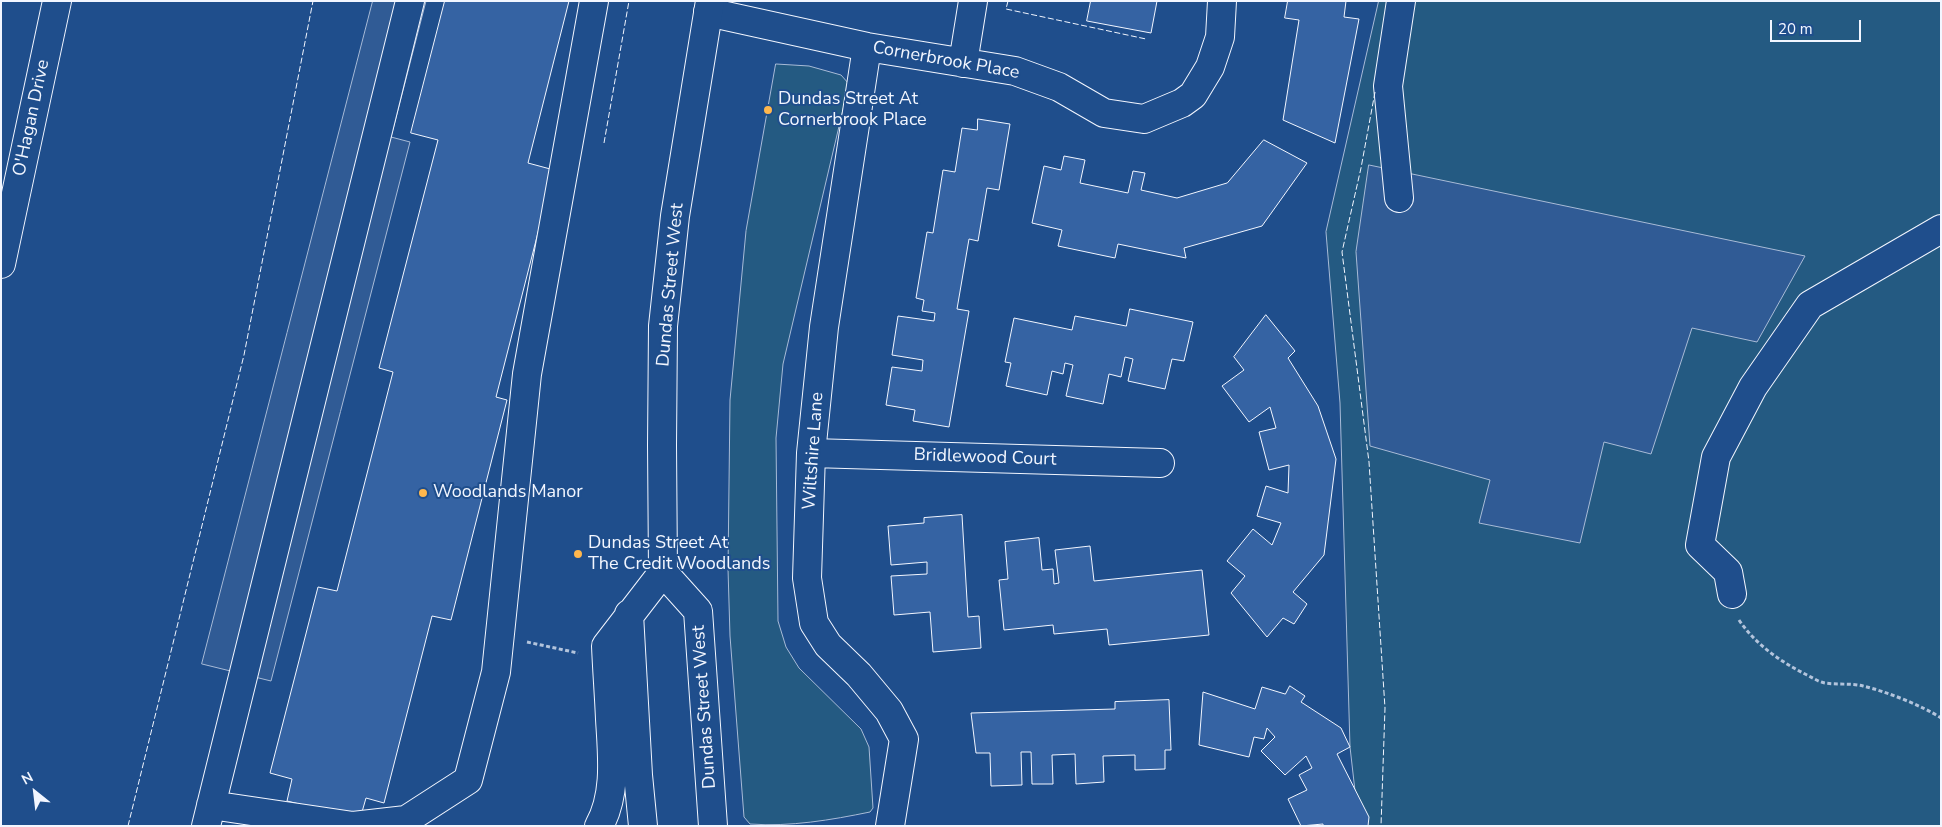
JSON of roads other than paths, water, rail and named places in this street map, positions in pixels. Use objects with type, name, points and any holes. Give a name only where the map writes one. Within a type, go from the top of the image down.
[{"type":"street","name":"O'Hagan Drive","points":[[1,264],[57,1]]},
{"type":"street","points":[[410,1],[209,816],[353,826],[406,820],[468,780],[496,672],[526,374],[594,1]]},
{"type":"street","points":[[963,63],[973,1]]},
{"type":"street","name":"Cornerbrook Place","points":[[709,6],[867,47],[1015,71],[1059,87],[1104,113],[1144,119],[1182,103],[1193,95],[1210,67],[1220,37],[1222,1]]},
{"type":"street","points":[[1399,198],[1388,86],[1401,1]]},
{"type":"street","name":"Dundas Street West","points":[[709,6],[675,216],[663,326],[662,444],[663,572],[698,611],[713,826]]},
{"type":"street","name":"Wiltshire Lane","points":[[867,47],[824,328],[811,453],[807,578],[814,623],[828,645],[859,675],[889,711],[904,739],[890,826]]},
{"type":"street","points":[[1732,594],[1728,572],[1700,545],[1716,457],[1753,387],[1810,305],[1941,229]]},
{"type":"street","name":"Bridlewood Court","points":[[811,453],[1160,463]]},
{"type":"street","points":[[599,826],[610,793],[613,766],[606,646],[663,572]]},
{"type":"street","points":[[629,614],[638,776],[643,826]]},
{"type":"place","name":"Dundas Street At Cornerbrook Place","points":[[768,110]]},
{"type":"place","name":"Woodlands Manor","points":[[423,493]]},
{"type":"place","name":"Dundas Street At The Credit Woodlands","points":[[578,554]]}]
